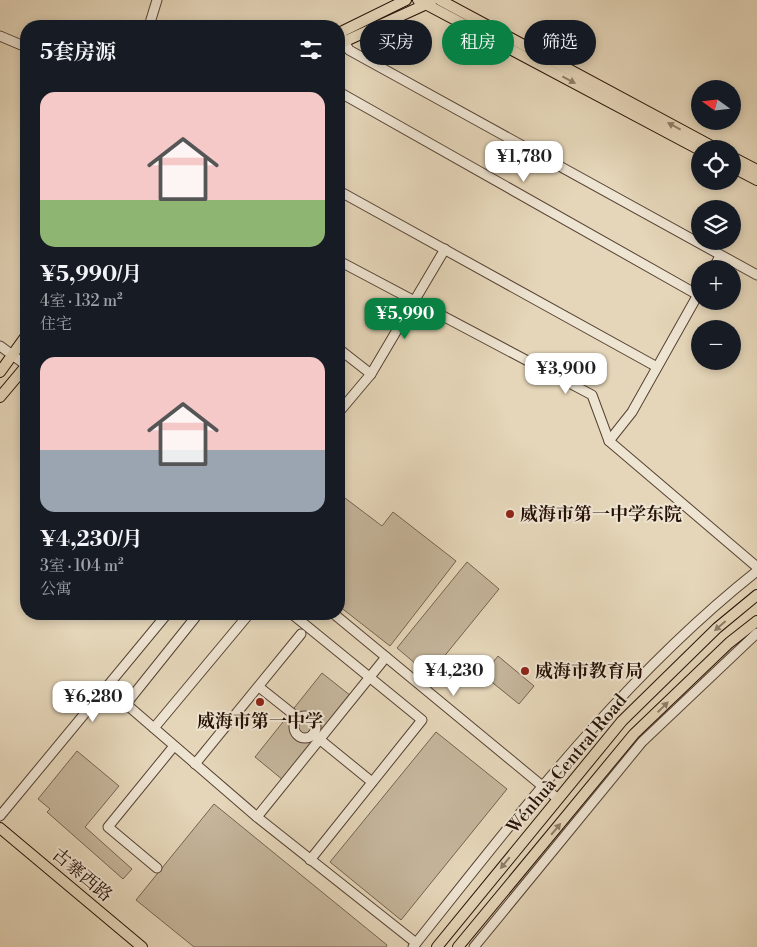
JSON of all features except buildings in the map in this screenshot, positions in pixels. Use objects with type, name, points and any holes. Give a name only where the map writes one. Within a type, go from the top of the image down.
[{"type":"main road","points":[[345,35],[406,0]]},
{"type":"main road","points":[[440,0],[700,140]]},
{"type":"main road","points":[[345,36],[426,2],[691,145]]},
{"type":"main road","points":[[741,162],[757,170]]},
{"type":"main road","points":[[741,172],[757,180]]},
{"type":"main road","points":[[0,372],[20,344]]},
{"type":"main road","points":[[0,397],[20,373]]},
{"type":"main road","name":"Wénhuà Central Road","points":[[437,947],[622,721],[717,628],[757,595]]},
{"type":"main road","name":"Wénhuà Central Road","points":[[458,947],[634,734],[728,643],[756,626]]},
{"type":"main road","name":"古寨西路","points":[[0,828],[142,947]]},
{"type":"street","points":[[151,20],[157,0]]},
{"type":"street","points":[[0,36],[20,44]]},
{"type":"street","points":[[345,45],[349,50],[757,275]]},
{"type":"street","points":[[345,95],[691,289]]},
{"type":"street","points":[[345,194],[657,367]]},
{"type":"street","points":[[345,405],[371,374],[445,250]]},
{"type":"street","points":[[718,260],[720,256]]},
{"type":"street","points":[[193,620],[126,704],[257,817],[414,945],[542,786],[623,694],[721,599],[757,569],[609,440],[592,395],[345,264]]},
{"type":"street","points":[[609,440],[632,412],[691,307]]},
{"type":"street","points":[[0,346],[20,361]]},
{"type":"street","points":[[345,354],[371,374]]},
{"type":"street","points":[[0,816],[162,620]]},
{"type":"street","points":[[154,728],[244,620]]},
{"type":"street","points":[[300,620],[422,720],[310,860]]},
{"type":"street","points":[[341,620],[558,799]]},
{"type":"street","points":[[474,947],[642,742],[756,626]]},
{"type":"street","points":[[195,764],[301,634]]},
{"type":"street","points":[[257,817],[316,737],[386,657]]},
{"type":"street","points":[[259,687],[298,718]]},
{"type":"street","points":[[316,737],[314,720],[308,716],[298,718],[294,724],[296,734],[303,738],[316,737],[372,782]]},
{"type":"street","points":[[158,868],[108,827],[174,746]]},
{"type":"shaded area","points":[[345,498],[382,526],[393,512],[456,561],[390,646],[345,611]]},
{"type":"shaded area","points":[[467,562],[499,589],[429,675],[397,648]]},
{"type":"shaded area","points":[[498,656],[534,686],[519,704],[483,675]]},
{"type":"shaded area","points":[[322,673],[351,696],[283,780],[255,757]]},
{"type":"shaded area","points":[[436,732],[507,789],[401,920],[330,862]]},
{"type":"shaded area","points":[[77,751],[119,786],[85,827],[132,869],[123,879],[47,812],[50,809],[38,799]]},
{"type":"shaded area","points":[[214,804],[387,945],[386,947],[194,947],[136,900]]},
{"type":"place","name":"威海市第一中学东院","points":[[510,514]]},
{"type":"place","name":"威海市教育局","points":[[525,671]]},
{"type":"place","name":"威海市第一中学","points":[[260,702]]}]
